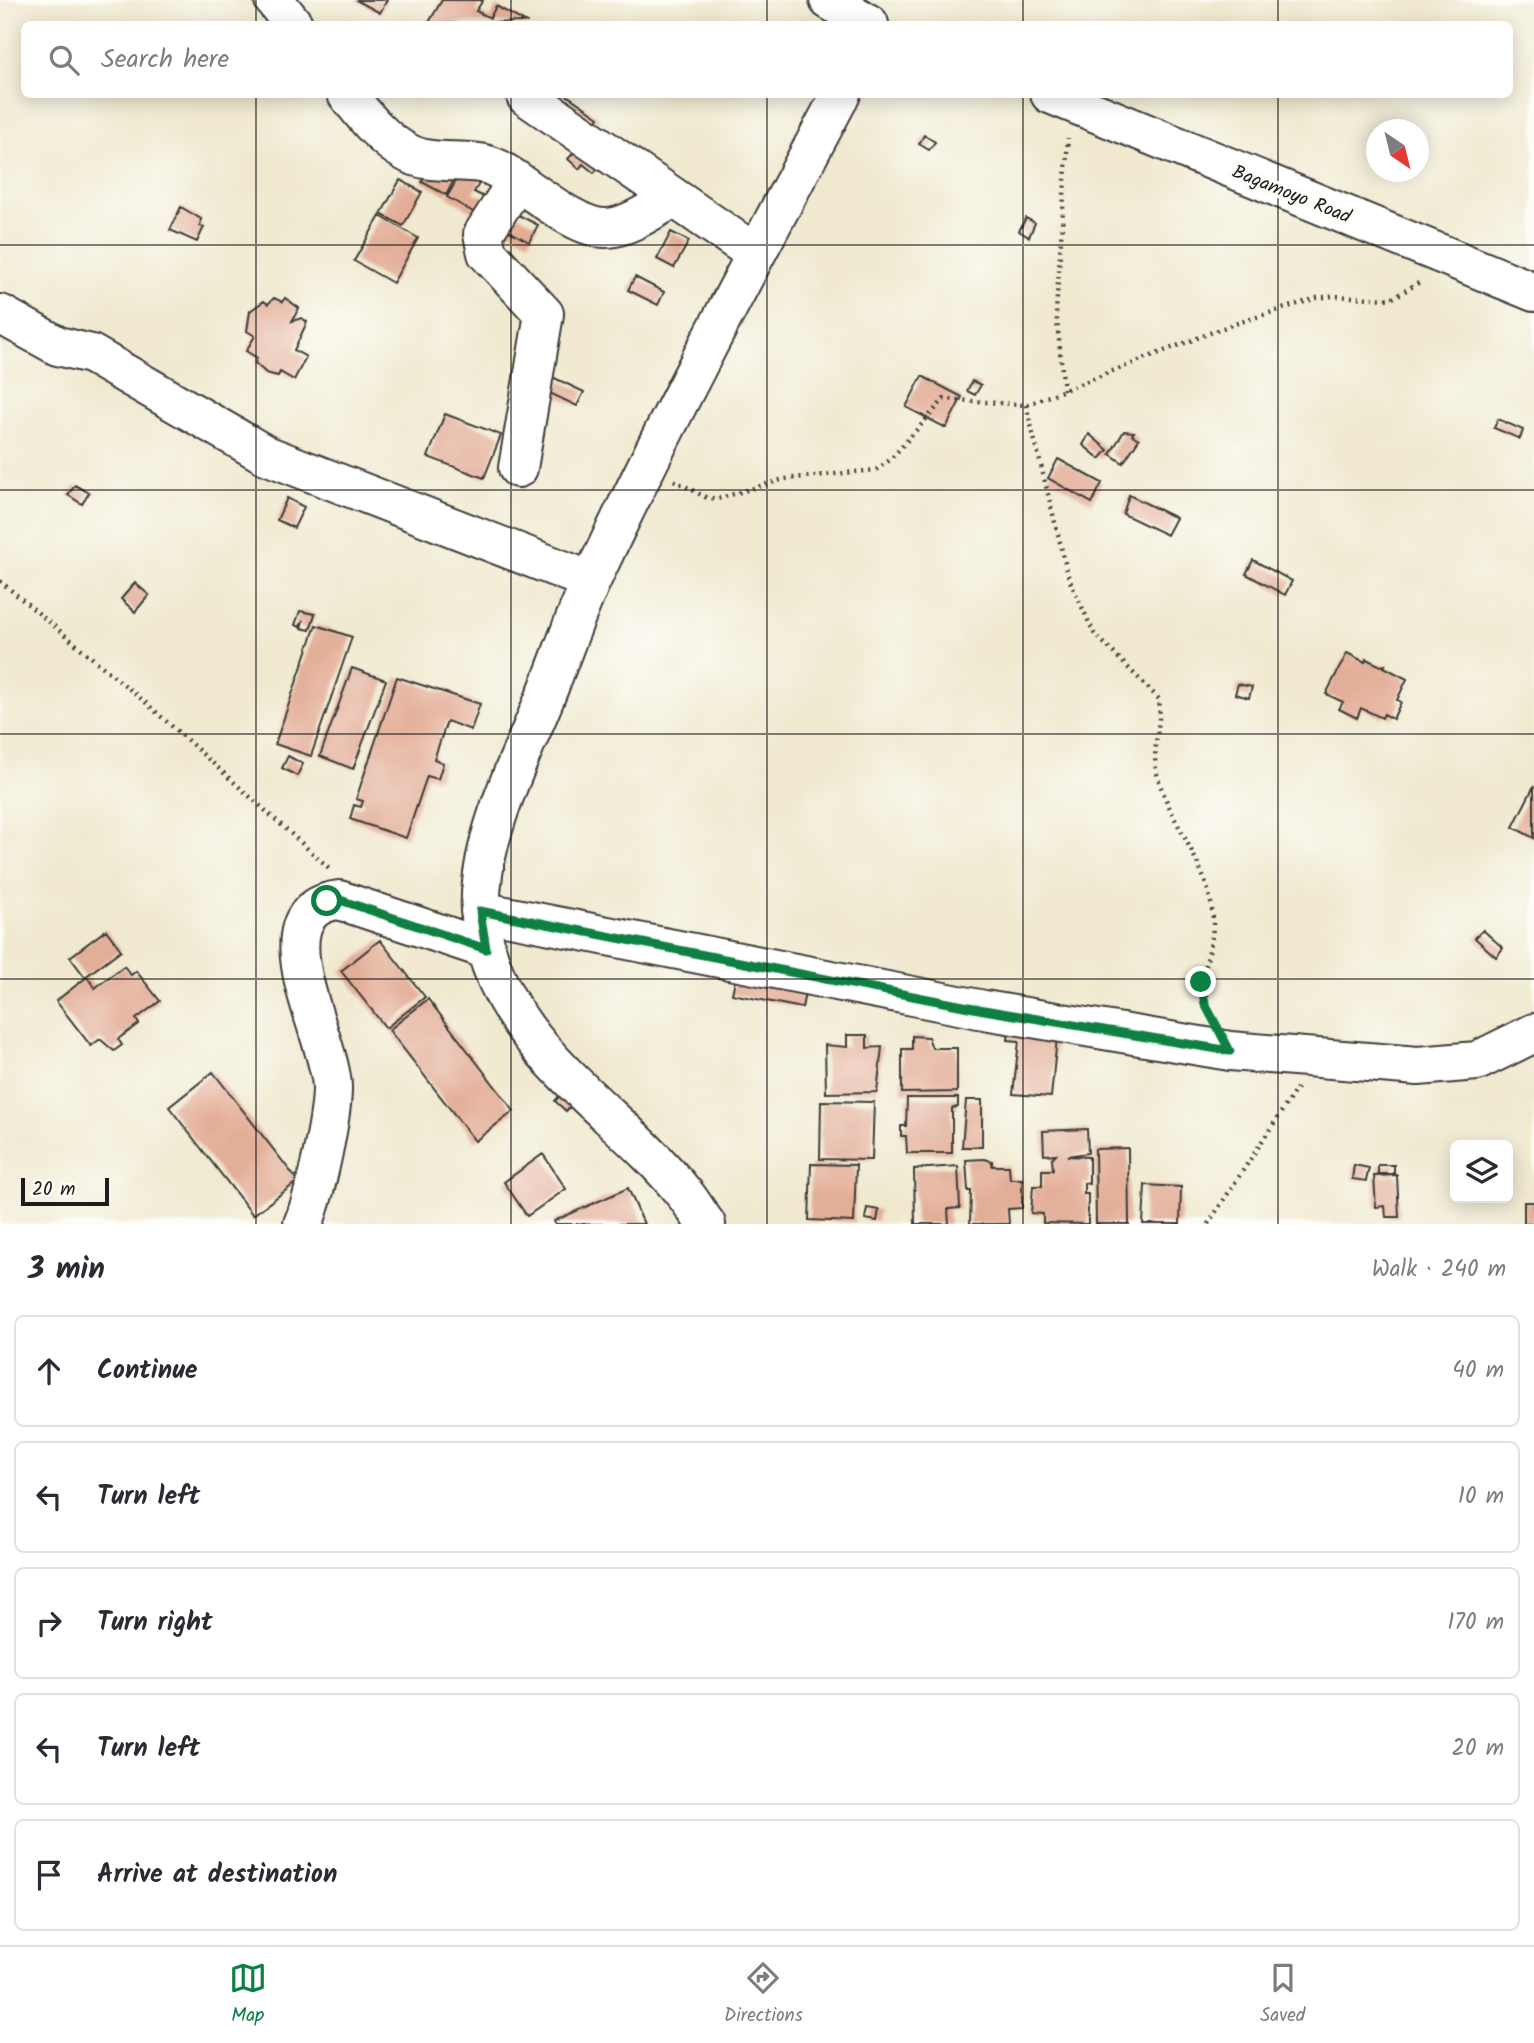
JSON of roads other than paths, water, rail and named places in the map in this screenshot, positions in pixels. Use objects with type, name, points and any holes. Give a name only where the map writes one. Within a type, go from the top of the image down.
[{"type":"main road","points":[[274,0],[291,21]]},
{"type":"main road","points":[[830,0],[864,21]]},
{"type":"main road","points":[[350,98],[366,118],[405,152],[432,161],[484,165],[517,181],[585,224],[597,228],[619,226],[674,198]]},
{"type":"main road","points":[[529,98],[756,254]]},
{"type":"main road","points":[[706,1224],[683,1192],[537,1044],[506,998],[486,949],[480,911],[487,857],[505,797],[592,581],[756,254],[839,98]]},
{"type":"main road","name":"Bagamoyo Road","points":[[1060,98],[1534,292]]},
{"type":"main road","points":[[517,181],[483,234],[483,242],[488,253],[544,314],[518,468]]},
{"type":"main road","points":[[0,314],[58,346],[91,354],[266,455],[592,581]]},
{"type":"main road","points":[[303,1224],[314,1188],[332,1089],[329,1057],[299,965],[297,949],[308,916],[327,901],[340,900],[486,949]]},
{"type":"main road","points":[[480,911],[984,1010],[1230,1051],[1418,1066],[1477,1061],[1534,1033]]}]
